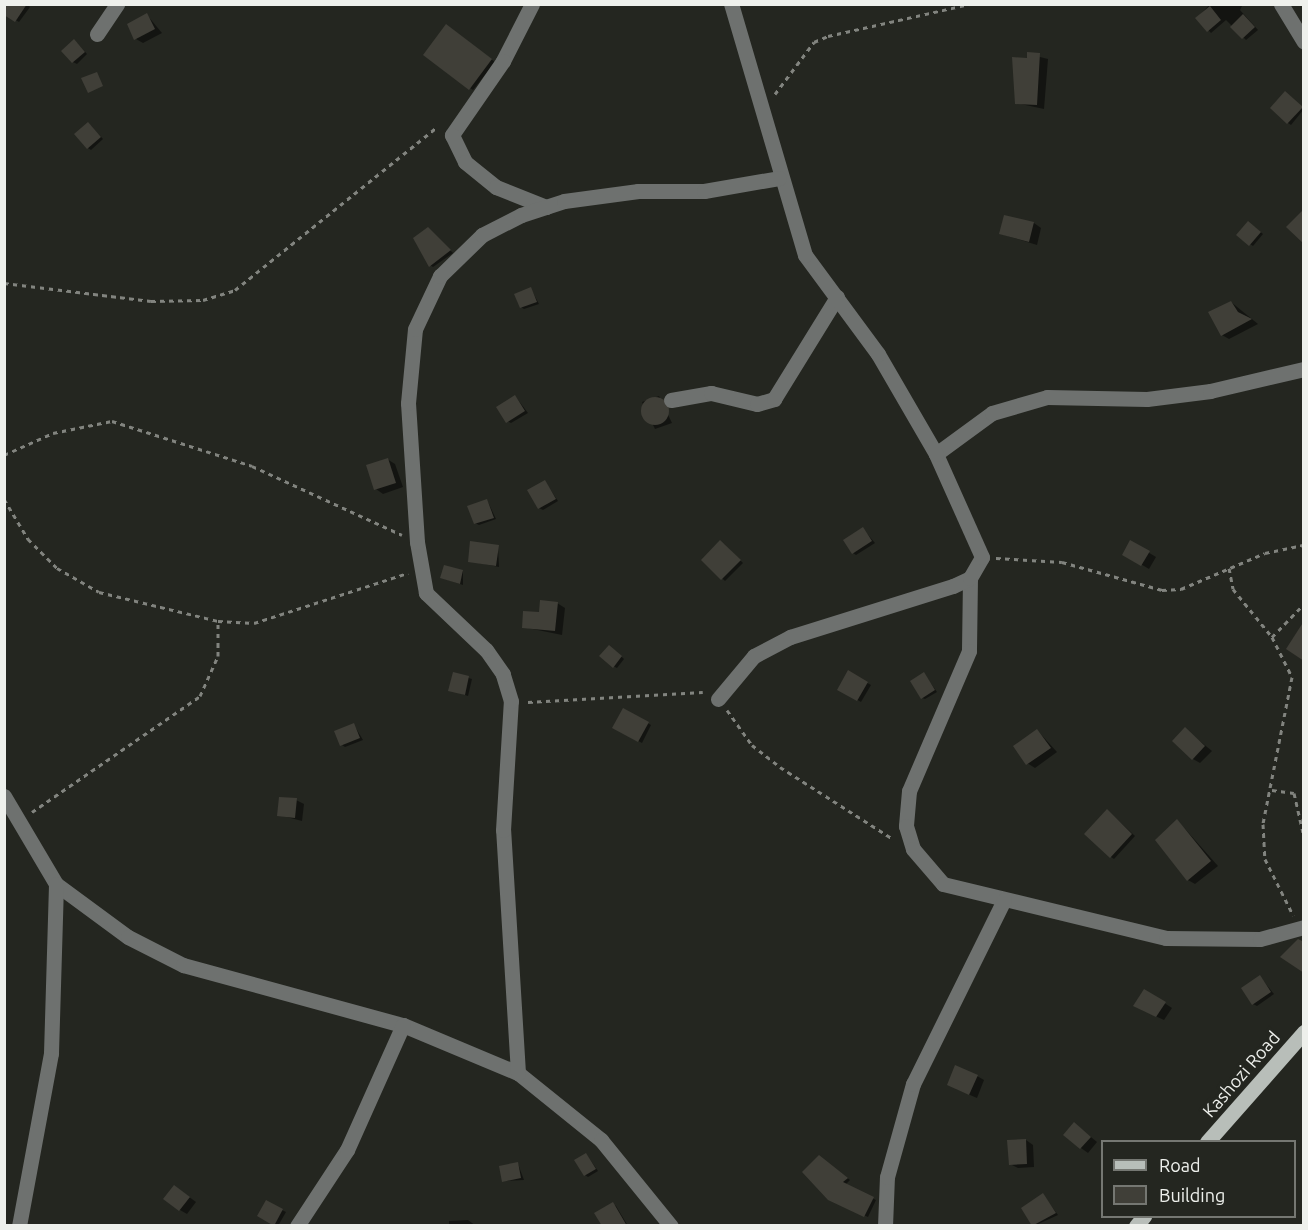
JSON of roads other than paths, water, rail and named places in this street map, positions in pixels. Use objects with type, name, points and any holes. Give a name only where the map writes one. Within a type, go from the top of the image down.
[{"type":"main road","name":"Kashozi Road","points":[[1209,1140],[1304,1032]]},
{"type":"street","points":[[97,34],[117,4]]},
{"type":"street","points":[[532,4],[503,61],[452,135],[465,162],[506,193],[546,207]]},
{"type":"street","points":[[731,4],[779,178],[805,255],[878,354],[936,454],[982,557],[970,578],[969,651],[909,791],[906,826],[913,849],[943,884],[1166,938],[1260,939],[1302,926]]},
{"type":"street","points":[[1281,4],[1304,42]]},
{"type":"street","points":[[518,1073],[503,830],[510,701],[498,666],[437,607],[426,593],[417,542],[408,403],[415,329],[440,276],[482,235],[546,207],[638,191],[705,191],[779,178]]},
{"type":"street","points":[[671,400],[711,393],[757,404],[774,399],[837,297]]},
{"type":"street","points":[[936,454],[992,413],[1047,396],[1147,399],[1210,391],[1304,369]]},
{"type":"street","points":[[718,699],[754,656],[790,637],[970,578]]},
{"type":"street","points":[[4,796],[56,884],[128,938],[183,965],[403,1025],[518,1073],[601,1140],[671,1226]]},
{"type":"street","points":[[19,1226],[51,1053],[56,884]]},
{"type":"street","points":[[885,1226],[887,1177],[913,1083],[1004,900]]},
{"type":"street","points":[[297,1226],[347,1150],[403,1025]]}]
